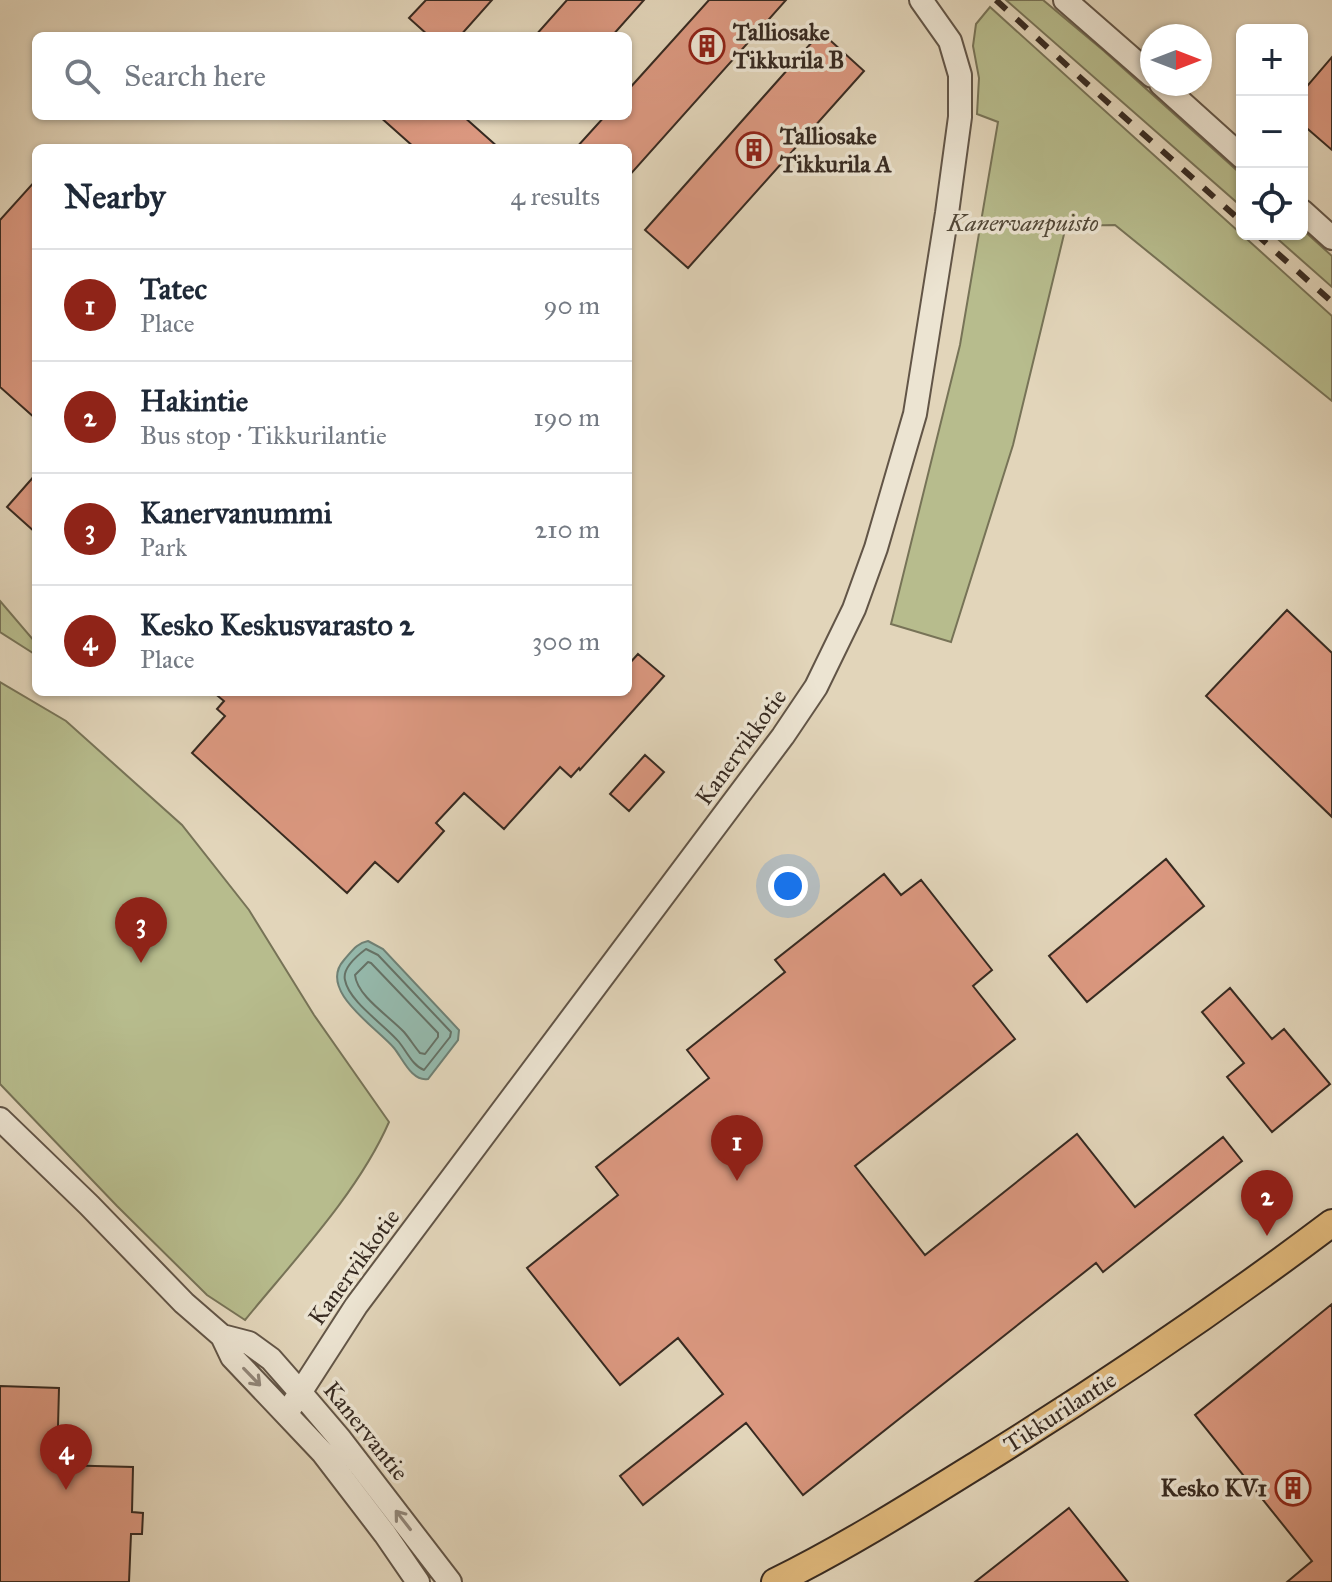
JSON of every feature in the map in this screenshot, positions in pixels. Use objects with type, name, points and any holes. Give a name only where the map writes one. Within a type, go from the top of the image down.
[{"type":"main road","name":"Tikkurilantie","points":[[775,1582],[918,1502],[1092,1393],[1332,1223]]},
{"type":"street","points":[[1065,0],[1140,66]]},
{"type":"street","name":"Kanervikkotie","points":[[287,1413],[365,1294],[783,736],[816,687],[849,620],[876,548],[915,414],[960,117],[960,75],[950,41],[926,1]]},
{"type":"street","points":[[1174,96],[1236,152]]},
{"type":"street","points":[[1308,216],[1332,238]]},
{"type":"street","name":"Kanervantie","points":[[0,1119],[184,1303],[222,1336],[232,1357],[323,1453],[418,1582]]},
{"type":"street","name":"Kanervantie","points":[[222,1336],[249,1343],[271,1359],[450,1582]]},
{"type":"green space","points":[[1006,0],[1043,0],[1104,51],[1140,83],[1140,96],[1154,96],[1236,170],[1236,202]]},
{"type":"green space","name":"Kanervanpuisto","points":[[990,7],[1236,229],[1236,240],[1248,240],[1332,316],[1332,401],[1115,225],[1066,226],[1013,445],[951,642],[891,624],[960,345],[998,122],[977,114],[979,78],[973,46],[976,24]]},
{"type":"green space","points":[[1308,234],[1332,256],[1332,287],[1279,240],[1308,240]]},
{"type":"green space","points":[[0,601],[32,638],[32,652],[0,632]]},
{"type":"green space","points":[[0,682],[66,721],[182,825],[249,910],[314,1015],[389,1122],[343,1200],[245,1320],[207,1295],[0,1084]]},
{"type":"water","points":[[368,941],[383,949],[459,1030],[458,1040],[428,1079],[417,1077],[408,1069],[394,1048],[343,995],[338,972],[344,960]]},
{"type":"building","points":[[426,0],[492,0],[464,32],[425,32],[409,18]]},
{"type":"building","points":[[567,0],[644,0],[616,32],[539,32]]},
{"type":"building","name":"Talliosake Tikkurila B","points":[[709,0],[786,0],[632,173],[632,144],[580,144],[601,120],[632,120],[632,86]]},
{"type":"building","name":"Talliosake Tikkurila A","points":[[821,32],[864,71],[688,268],[645,230]]},
{"type":"building","points":[[1332,57],[1332,150],[1308,129],[1308,85]]},
{"type":"building","points":[[384,120],[468,120],[494,144],[410,144]]},
{"type":"building","points":[[32,184],[32,415],[0,387],[0,220]]},
{"type":"building","points":[[32,479],[32,529],[7,507]]},
{"type":"building","points":[[1287,610],[1332,653],[1332,817],[1206,696]]},
{"type":"building","points":[[638,654],[664,676],[580,770],[571,777],[560,767],[504,829],[464,793],[436,823],[444,831],[398,882],[375,862],[347,893],[192,753],[225,716],[217,709],[224,701],[218,696],[632,696],[632,661]]},
{"type":"building","points":[[645,755],[664,772],[629,811],[610,794]]},
{"type":"building","points":[[1166,859],[1204,906],[1087,1002],[1049,956]]},
{"type":"building","points":[[884,874],[901,895],[921,880],[992,970],[973,986],[1015,1039],[855,1166],[925,1255],[1077,1134],[1135,1207],[1223,1137],[1242,1161],[1103,1272],[1096,1263],[803,1495],[746,1423],[643,1505],[620,1476],[723,1394],[678,1338],[620,1385],[527,1268],[618,1195],[596,1167],[709,1078],[687,1050],[785,972],[775,960]]},
{"type":"building","points":[[1230,988],[1272,1039],[1284,1029],[1330,1084],[1272,1132],[1227,1077],[1244,1063],[1202,1012]]},
{"type":"building","name":"Kesko KV1","points":[[1332,1304],[1332,1582],[1287,1582],[1312,1561],[1195,1415]]},
{"type":"building","points":[[0,1386],[59,1388],[57,1465],[133,1467],[132,1512],[143,1513],[142,1534],[131,1534],[129,1582],[0,1582]]},
{"type":"building","points":[[1069,1508],[1128,1582],[975,1582]]},
{"type":"railway","points":[[996,0],[1236,217]]},
{"type":"railway","points":[[1263,240],[1332,302]]},
{"type":"place","name":"Talliosake Tikkurila B","points":[[707,46]]},
{"type":"place","name":"Talliosake Tikkurila A","points":[[754,150]]},
{"type":"place","name":"Kanervanummi","points":[[141,963]]},
{"type":"place","name":"Tatec","points":[[737,1181]]},
{"type":"place","name":"Hakintie","points":[[1267,1236]]},
{"type":"place","name":"Kesko KV1","points":[[1293,1488]]},
{"type":"place","name":"Kesko Keskusvarasto 2","points":[[66,1490]]}]
